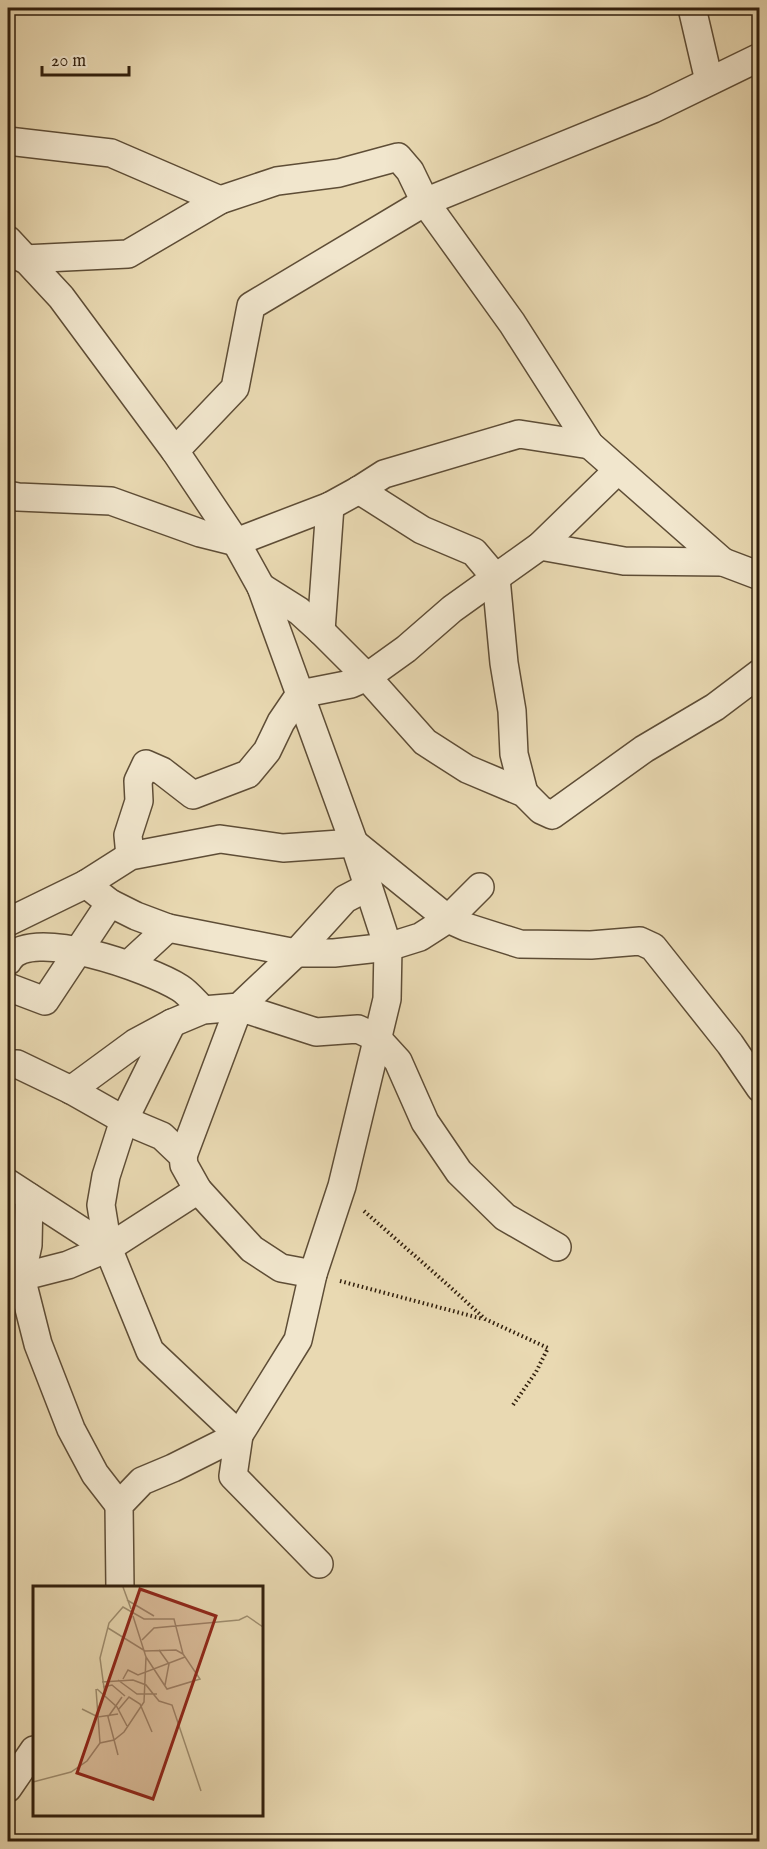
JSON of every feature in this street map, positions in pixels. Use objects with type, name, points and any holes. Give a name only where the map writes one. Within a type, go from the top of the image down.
[{"type":"street","points":[[692,8],[709,81]]},
{"type":"street","points":[[175,451],[236,388],[251,306],[425,202],[653,109],[759,57]]},
{"type":"street","points":[[8,141],[111,153],[220,200]]},
{"type":"street","points":[[13,250],[128,254],[220,200],[277,181],[339,173],[398,157],[410,171],[425,202],[512,323],[590,445],[723,562],[759,576]]},
{"type":"street","points":[[13,250],[61,297],[175,451],[236,542],[261,587],[354,843],[388,947],[387,999],[342,1186],[313,1274],[298,1340],[239,1435],[233,1476],[319,1564]]},
{"type":"street","points":[[8,495],[111,501],[200,533],[236,542],[330,506],[384,474],[519,434],[590,445]]},
{"type":"street","points":[[130,856],[128,835],[139,801],[138,781],[146,764],[162,771],[193,795],[248,774],[267,751],[281,722],[300,694],[351,684],[367,677],[406,649],[452,609],[540,546],[618,470]]},
{"type":"street","points":[[359,490],[422,530],[474,552],[496,579],[504,663],[512,711],[514,754],[524,793]]},
{"type":"street","points":[[321,631],[330,506]]},
{"type":"street","points":[[540,546],[624,561],[723,562]]},
{"type":"street","points":[[261,587],[299,611],[321,631],[367,677],[425,742],[467,769],[524,793],[540,810],[552,815],[645,750],[715,707],[759,673]]},
{"type":"street","points":[[8,922],[86,884],[130,856],[220,839],[283,848],[354,843],[448,919],[520,944],[591,945],[640,941],[653,947],[730,1044],[759,1088]]},
{"type":"street","points":[[86,884],[110,903],[168,928],[296,954],[334,953],[388,947],[420,937],[448,919],[480,887]]},
{"type":"street","points":[[161,1214],[184,1160],[239,1007],[296,954],[345,899],[368,887]]},
{"type":"street","points":[[8,987],[45,1001],[76,951],[110,903]]},
{"type":"street","points":[[129,964],[168,928]]},
{"type":"street","points":[[8,961],[11,954],[23,948],[46,946],[129,964],[181,988],[203,1010]]},
{"type":"street","points":[[71,1090],[135,1043],[172,1023],[203,1010],[239,1007],[316,1032],[358,1029],[376,1038],[398,1061],[425,1122],[459,1172],[505,1217],[557,1247]]},
{"type":"street","points":[[172,1023],[124,1120],[106,1176],[100,1205],[108,1248],[150,1351],[239,1435]]},
{"type":"street","points":[[11,1059],[124,1120],[162,1136],[184,1160],[198,1190],[252,1250],[281,1268],[313,1274]]},
{"type":"street","points":[[18,1190],[108,1248]]},
{"type":"street","points":[[14,1276],[28,1245],[18,1190]]},
{"type":"street","points":[[14,1276],[68,1265],[108,1248],[198,1190]]},
{"type":"street","points":[[66,1220],[100,1205]]},
{"type":"street","points":[[8,1241],[14,1276],[71,1429],[95,1474],[119,1505],[120,1586]]},
{"type":"street","points":[[119,1505],[142,1481],[174,1468],[239,1435]]},
{"type":"street","points":[[8,1788],[33,1751]]},
{"type":"path","points":[[342,1186],[368,1215],[485,1319]]},
{"type":"path","points":[[313,1274],[485,1319],[548,1348],[536,1372],[513,1405]]}]
